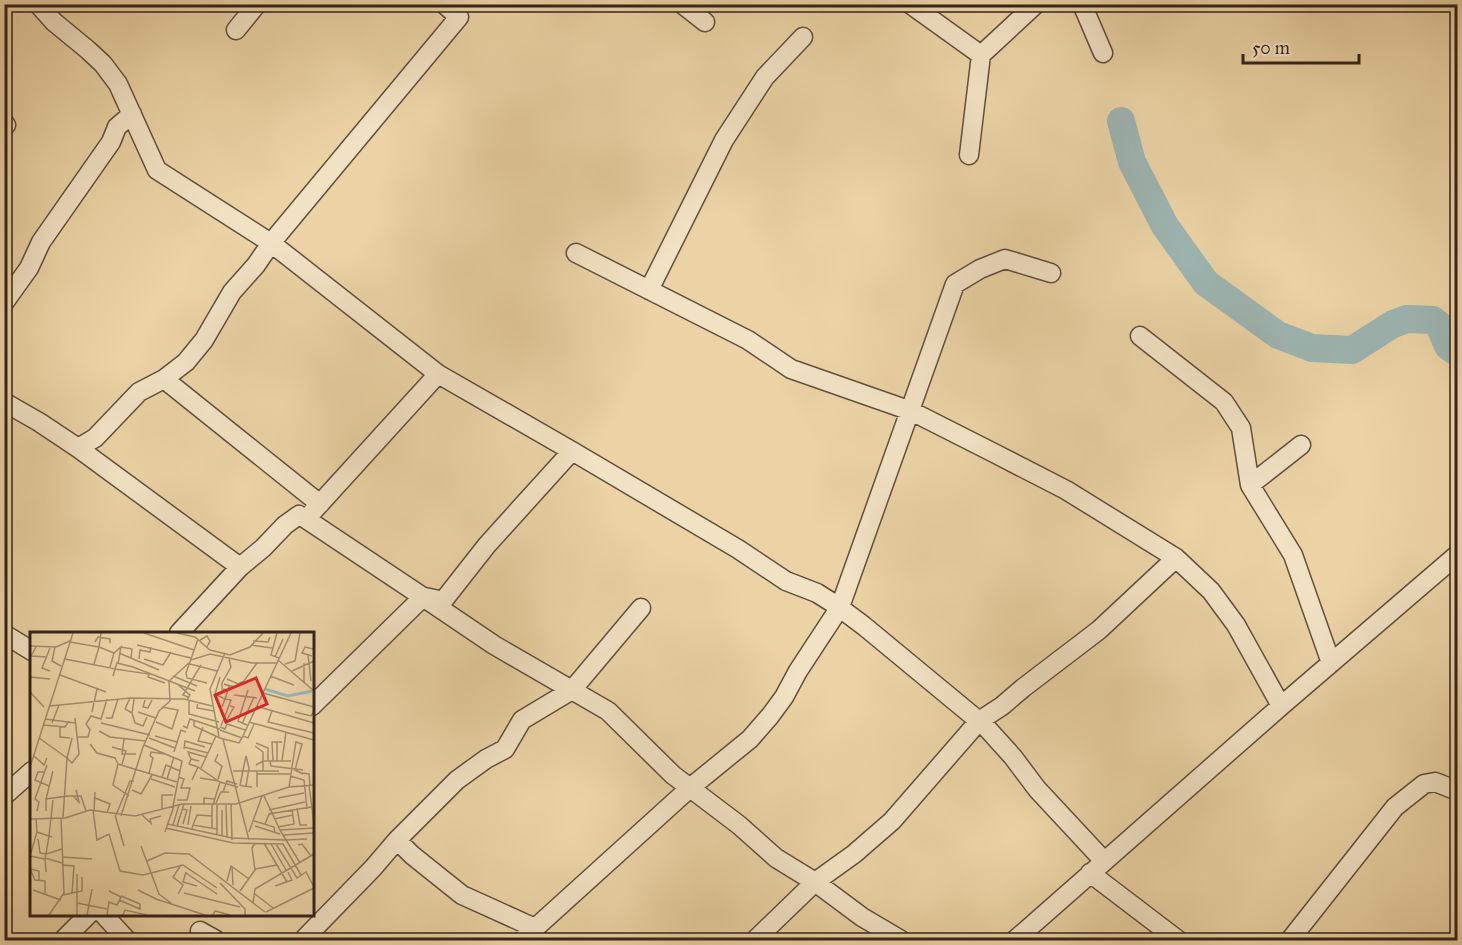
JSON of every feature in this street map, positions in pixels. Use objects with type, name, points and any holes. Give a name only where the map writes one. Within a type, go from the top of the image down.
[{"type":"street","points":[[38,4],[54,22],[103,64],[118,84],[157,170],[271,243],[438,374],[738,549],[786,581],[817,593],[840,607],[979,721],[1013,757],[1037,789],[1104,861]]},
{"type":"street","points":[[236,30],[257,4]]},
{"type":"street","points":[[78,448],[95,438],[139,392],[164,379],[186,362],[204,340],[232,292],[464,11],[444,4]]},
{"type":"street","points":[[682,4],[705,22]]},
{"type":"street","points":[[910,4],[981,54]]},
{"type":"street","points":[[969,155],[981,54],[1036,4]]},
{"type":"street","points":[[1082,4],[1103,53]]},
{"type":"street","points":[[650,290],[724,140],[765,76],[803,37]]},
{"type":"street","points":[[4,303],[29,268],[41,242],[111,142],[117,127],[132,114]]},
{"type":"street","points":[[576,253],[748,340],[791,369],[910,411],[1066,490],[1176,558],[1211,591],[1236,624],[1281,706]]},
{"type":"street","points":[[397,840],[418,861],[462,895],[529,934],[691,787],[750,739],[770,716],[840,607],[955,284],[980,269],[1005,259],[1051,273]]},
{"type":"street","points":[[1140,336],[1224,402],[1241,428],[1250,485],[1293,555],[1331,663]]},
{"type":"street","points":[[306,519],[438,374]]},
{"type":"street","points":[[164,379],[320,504]]},
{"type":"street","points":[[4,402],[78,448],[240,567]]},
{"type":"street","points":[[1250,485],[1301,445]]},
{"type":"street","points":[[423,597],[442,601],[487,545],[572,451]]},
{"type":"street","points":[[180,632],[240,567],[299,515],[494,645],[609,711],[649,753],[776,858],[815,882],[862,917],[901,940]]},
{"type":"street","points":[[1015,940],[1458,554]]},
{"type":"street","points":[[755,940],[815,882],[854,854],[892,821],[979,721],[1002,706],[1099,630],[1176,558]]},
{"type":"street","points":[[314,704],[423,597]]},
{"type":"street","points":[[303,940],[457,780],[486,759],[505,749],[522,720],[572,690],[641,608]]},
{"type":"street","points":[[4,634],[30,650]]},
{"type":"street","points":[[4,796],[30,773]]},
{"type":"street","points":[[1290,940],[1395,807],[1424,784],[1435,782],[1458,791]]},
{"type":"street","points":[[1090,873],[1178,940]]},
{"type":"street","points":[[63,940],[88,915]]},
{"type":"street","points":[[104,915],[127,940]]},
{"type":"street","points":[[200,931],[216,940]]},
{"type":"waterway","points":[[1121,121],[1132,162],[1165,226],[1206,283],[1278,335],[1312,348],[1352,350],[1393,324],[1407,319],[1433,320],[1439,325],[1448,346],[1458,353]]}]
